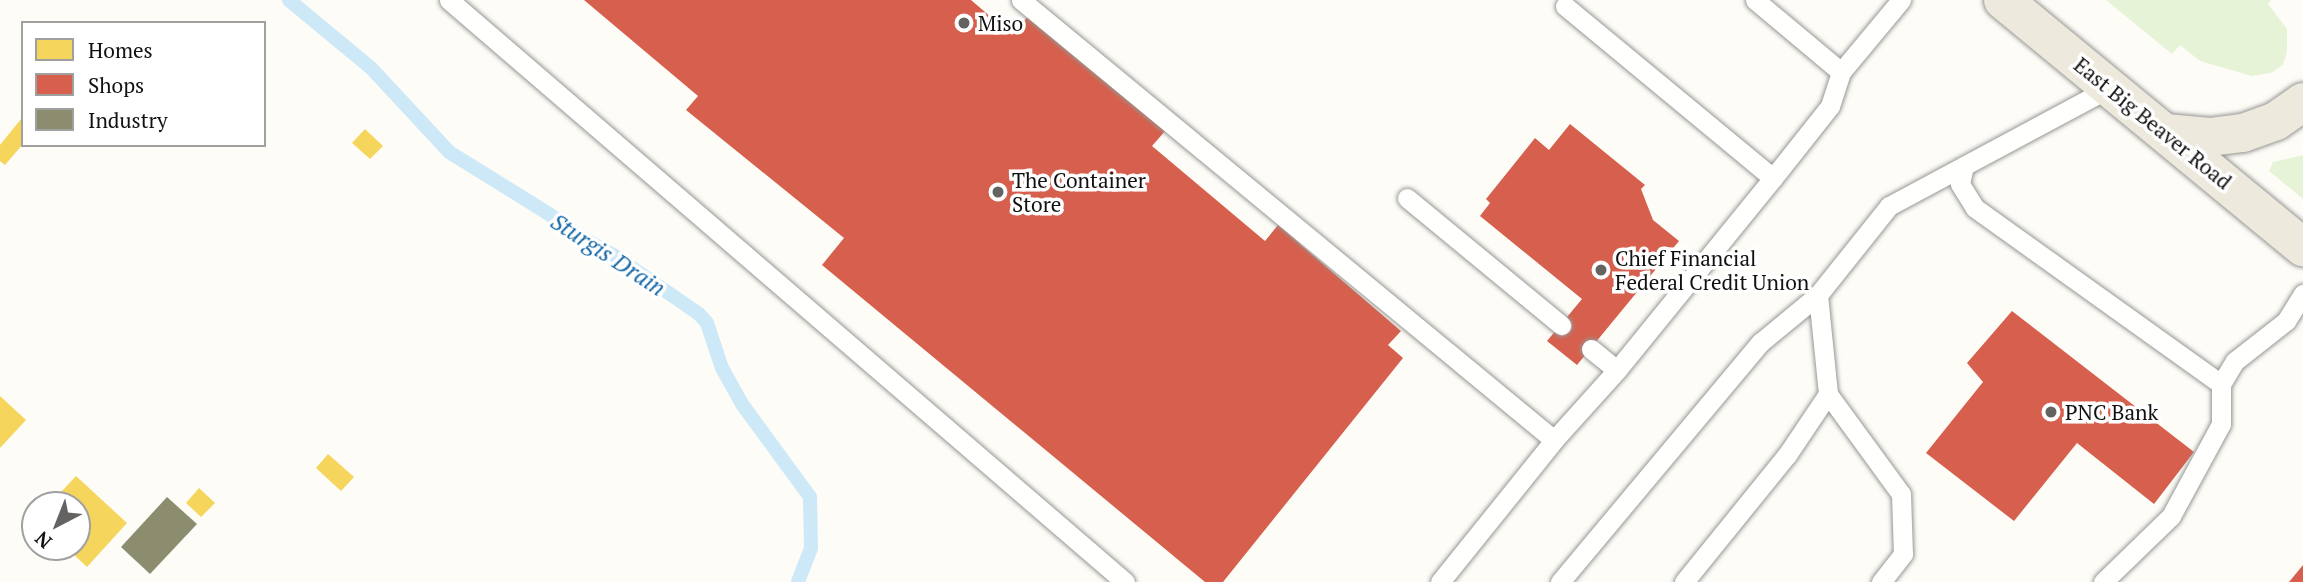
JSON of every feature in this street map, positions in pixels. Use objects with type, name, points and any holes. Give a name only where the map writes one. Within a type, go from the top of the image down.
[{"type":"main road","name":"East Big Beaver Road","points":[[2003,0],[2303,247]]},
{"type":"main road","points":[[2166,133],[2210,137],[2243,133],[2276,121],[2303,102]]},
{"type":"lane","points":[[449,0],[1125,582]]},
{"type":"lane","points":[[1021,0],[1554,440]]},
{"type":"lane","points":[[1755,0],[1842,72]]},
{"type":"lane","points":[[1440,582],[1554,440],[1617,370],[1830,106],[1842,72],[1900,0]]},
{"type":"lane","points":[[1565,6],[1773,178]]},
{"type":"lane","points":[[1560,582],[1760,342],[1818,295],[1889,206],[2109,88]]},
{"type":"lane","points":[[1964,166],[1960,184],[1975,208],[2221,384]]},
{"type":"lane","points":[[1408,198],[1560,325]]},
{"type":"lane","points":[[2103,582],[2171,516],[2221,424],[2221,384],[2235,361],[2286,321],[2303,294]]},
{"type":"lane","points":[[1818,295],[1828,394],[1901,494],[1903,554],[1881,582]]},
{"type":"lane","points":[[1591,349],[1617,370]]},
{"type":"lane","points":[[1684,582],[1787,455],[1828,394]]},
{"type":"green space","points":[[2106,0],[2271,0],[2268,4],[2287,29],[2287,51],[2283,65],[2271,73],[2252,76],[2200,61],[2180,45],[2172,54]]},
{"type":"green space","points":[[2303,155],[2303,199],[2269,171],[2273,162]]},
{"type":"building: Homes","points":[[21,119],[21,146],[5,165],[0,161],[0,145]]},
{"type":"building: Homes","points":[[365,129],[383,146],[370,159],[352,143]]},
{"type":"building: Homes","points":[[0,396],[26,420],[0,448]]},
{"type":"building: Homes","points":[[328,454],[354,477],[341,491],[316,468]]},
{"type":"building: Homes","points":[[76,476],[127,523],[87,567],[81,561],[91,561],[91,491],[62,491]]},
{"type":"building: Homes","points":[[199,488],[215,503],[201,517],[186,503]]},
{"type":"building: Shops","points":[[584,0],[971,0],[1012,35],[1029,15],[1166,130],[1152,146],[1265,241],[1278,225],[1401,331],[1388,345],[1403,358],[1223,582],[1205,582],[822,265],[844,238],[686,110],[698,96]]},
{"type":"building: Shops","name":"Chief Financial Federal Credit Union","points":[[1570,124],[1645,185],[1641,189],[1653,220],[1679,241],[1577,365],[1547,341],[1582,299],[1480,216],[1490,203],[1486,199],[1535,138],[1549,150]]},
{"type":"building: Shops","name":"PNC Bank","points":[[2012,311],[2194,452],[2154,504],[2077,443],[2014,521],[1926,453],[1983,382],[1967,363]]},
{"type":"building: Shops","points":[[2303,565],[2303,582],[2289,582]]},
{"type":"building: Industry","points":[[167,497],[197,524],[150,574],[121,547]]},
{"type":"waterway","name":"Sturgis Drain","points":[[289,0],[372,69],[449,152],[549,214],[579,236],[615,256],[699,314],[707,323],[722,368],[742,404],[810,497],[811,548],[798,582]]},
{"type":"place","name":"Miso","points":[[964,23]]},
{"type":"place","name":"The Container Store","points":[[998,192]]},
{"type":"place","name":"Chief Financial Federal Credit Union","points":[[1601,270]]},
{"type":"place","name":"PNC Bank","points":[[2051,412]]}]
